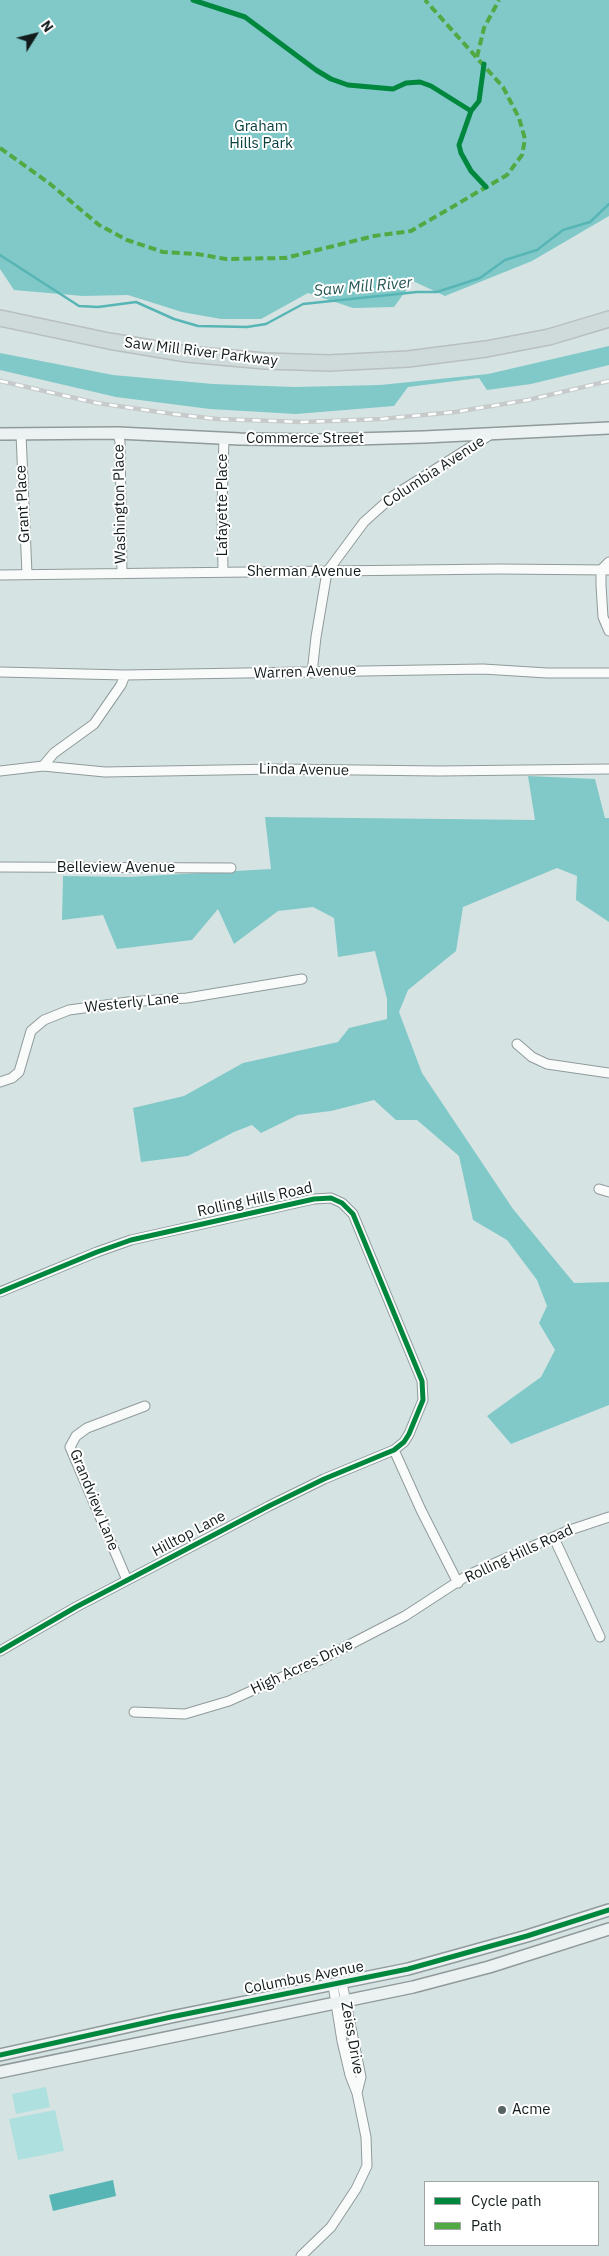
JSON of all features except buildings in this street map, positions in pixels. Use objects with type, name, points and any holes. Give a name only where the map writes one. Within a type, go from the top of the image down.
[{"type":"highway","name":"Saw Mill River Parkway","points":[[0,318],[93,338],[187,354],[265,361],[313,362],[400,360],[479,351],[549,337],[609,319]]},
{"type":"highway","name":"Saw Mill River Parkway","points":[[0,328],[106,350],[185,363],[264,371],[319,372],[407,369],[470,362],[548,348],[609,330]]},
{"type":"street","name":"Commerce Street","points":[[0,434],[118,434],[224,438],[374,439],[609,428]]},
{"type":"street","name":"Columbia Avenue","points":[[312,673],[327,572],[364,522],[393,496],[493,433]]},
{"type":"street","name":"Grant Place","points":[[21,434],[27,574]]},
{"type":"street","name":"Washington Place","points":[[118,434],[120,442],[122,574]]},
{"type":"street","name":"Lafayette Place","points":[[223,572],[224,438]]},
{"type":"street","points":[[609,562],[605,570],[603,617],[609,631]]},
{"type":"street","name":"Sherman Avenue","points":[[0,575],[498,569],[605,570]]},
{"type":"street","name":"Warren Avenue","points":[[0,672],[125,675],[483,669],[547,673],[609,673]]},
{"type":"street","points":[[42,766],[54,753],[94,724],[121,685],[125,675]]},
{"type":"street","name":"Linda Avenue","points":[[0,771],[42,766],[105,772],[609,769]]},
{"type":"street","name":"Belleview Avenue","points":[[0,867],[231,868]]},
{"type":"street","name":"Westerly Lane","points":[[0,1082],[12,1078],[19,1072],[31,1031],[44,1020],[69,1010],[128,1002],[187,998],[302,979]]},
{"type":"street","points":[[517,1044],[532,1057],[547,1064],[609,1073]]},
{"type":"street","points":[[599,1189],[609,1192]]},
{"type":"street","name":"Rolling Hills Road","points":[[0,1292],[131,1240],[287,1204],[331,1198],[342,1203],[353,1214],[422,1381],[423,1400],[419,1413],[404,1442],[394,1450],[421,1510],[458,1582],[468,1575],[590,1522],[609,1517]]},
{"type":"street","name":"Grandview Lane","points":[[127,1580],[70,1447],[76,1436],[87,1428],[145,1406]]},
{"type":"street","name":"Hilltop Lane","points":[[0,1651],[127,1580],[308,1486],[394,1450]]},
{"type":"street","points":[[554,1538],[600,1637]]},
{"type":"street","name":"High Acres Drive","points":[[134,1712],[185,1714],[229,1701],[322,1659],[402,1618],[458,1582]]},
{"type":"street","name":"Columbus Avenue","points":[[0,2055],[170,2017],[408,1969],[462,1955],[609,1910]]},
{"type":"street","name":"Columbus Avenue","points":[[0,2072],[413,1987],[480,1970],[609,1929]]},
{"type":"street","name":"Zeiss Drive","points":[[301,2256],[331,2227],[343,2210],[367,2166],[368,2155],[356,2093],[350,2075],[337,1984]]},
{"type":"shaded area","points":[[46,2087],[50,2107],[16,2114],[12,2094]]},
{"type":"shaded area","points":[[55,2110],[64,2151],[18,2160],[9,2119]]},
{"type":"shaded area","points":[[113,2180],[116,2196],[53,2211],[49,2195]]},
{"type":"green space","name":"Graham Hills Park","points":[[0,0],[609,0],[609,216],[532,261],[445,296],[413,281],[394,307],[353,308],[308,293],[261,319],[221,319],[182,312],[128,295],[83,296],[14,290],[0,269]]},
{"type":"green space","points":[[609,346],[609,365],[531,384],[487,390],[479,378],[408,387],[394,406],[296,414],[210,409],[116,397],[0,370],[0,353],[113,375],[213,384],[294,387],[380,385],[488,374]]},
{"type":"green space","points":[[528,776],[595,779],[605,818],[609,818],[609,922],[576,900],[577,876],[557,868],[463,907],[456,951],[408,990],[399,1012],[422,1073],[513,1209],[574,1283],[609,1282],[609,1405],[511,1444],[487,1416],[541,1377],[555,1350],[539,1323],[547,1306],[537,1280],[507,1240],[473,1220],[459,1156],[417,1120],[396,1120],[374,1100],[331,1111],[298,1115],[261,1133],[252,1125],[234,1132],[188,1156],[141,1162],[133,1108],[184,1096],[243,1063],[338,1042],[349,1028],[387,1019],[387,999],[375,951],[338,957],[334,918],[313,907],[278,911],[234,944],[218,909],[192,940],[117,949],[103,915],[62,920],[63,876],[129,877],[271,869],[265,817],[535,820]]},
{"type":"waterway","name":"Saw Mill River","points":[[0,255],[79,306],[98,307],[136,302],[174,319],[198,326],[247,327],[266,324],[303,304],[417,292],[437,292],[480,278],[505,260],[537,250],[563,230],[590,222],[609,204]]},
{"type":"railway","points":[[0,381],[97,403],[173,414],[217,419],[303,422],[381,419],[455,412],[528,400],[609,381]]},
{"type":"marked path","points":[[0,148],[49,183],[99,225],[127,240],[163,252],[197,254],[226,259],[285,258],[374,236],[411,231],[507,175],[522,155],[525,139],[519,118],[503,87],[425,0]]},
{"type":"marked path","points":[[477,57],[484,28],[499,0]]},
{"type":"cycle path","points":[[193,0],[245,17],[316,70],[331,79],[348,85],[393,89],[406,83],[420,82],[431,86],[471,111],[479,101],[484,64]]},
{"type":"cycle path","points":[[471,111],[459,145],[461,153],[471,171],[486,187]]},
{"type":"cycle path","points":[[0,1292],[131,1240],[314,1199],[331,1198],[342,1203],[353,1214],[422,1381],[423,1400],[409,1434],[404,1442],[394,1450],[324,1479],[269,1506],[76,1607],[0,1651]]},
{"type":"cycle path","points":[[0,2055],[171,2017],[408,1969],[527,1936],[609,1910]]},
{"type":"place","name":"Acme","points":[[502,2110]]}]
